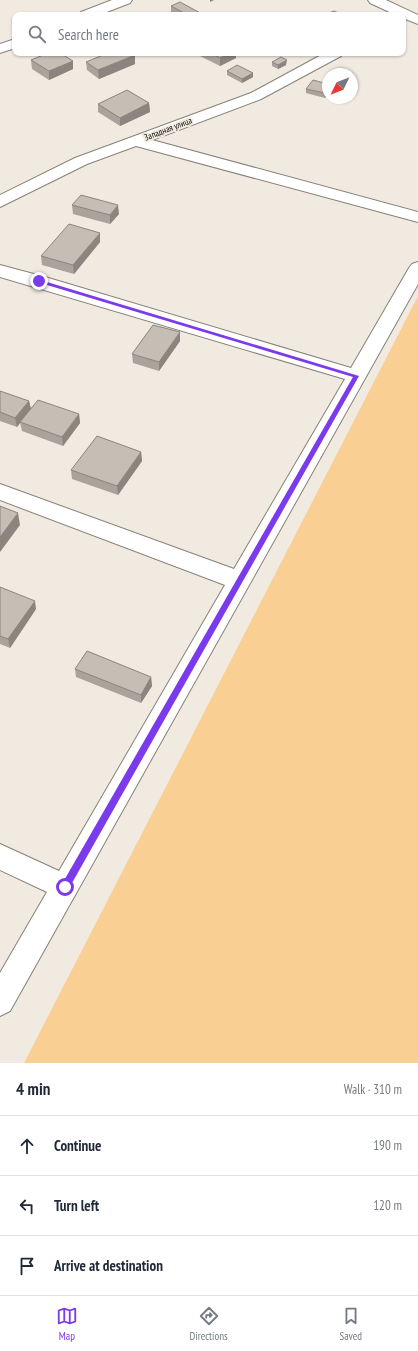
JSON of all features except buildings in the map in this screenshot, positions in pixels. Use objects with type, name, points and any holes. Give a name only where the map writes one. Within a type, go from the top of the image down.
[{"type":"street","points":[[94,12],[124,0]]},
{"type":"street","points":[[375,0],[397,12]]},
{"type":"street","points":[[0,49],[12,44]]},
{"type":"street","name":"Западная улица","points":[[0,202],[81,161],[256,96],[330,56]]},
{"type":"street","points":[[136,141],[418,217]]},
{"type":"street","points":[[0,1001],[418,268]]},
{"type":"street","points":[[0,271],[47,283],[356,376]]},
{"type":"street","points":[[0,492],[240,581]]},
{"type":"street","points":[[0,857],[65,887]]},
{"type":"shaded area","points":[[418,296],[418,1063],[24,1063]]},
{"type":"route","points":[[39,281],[356,376],[65,887]]}]
